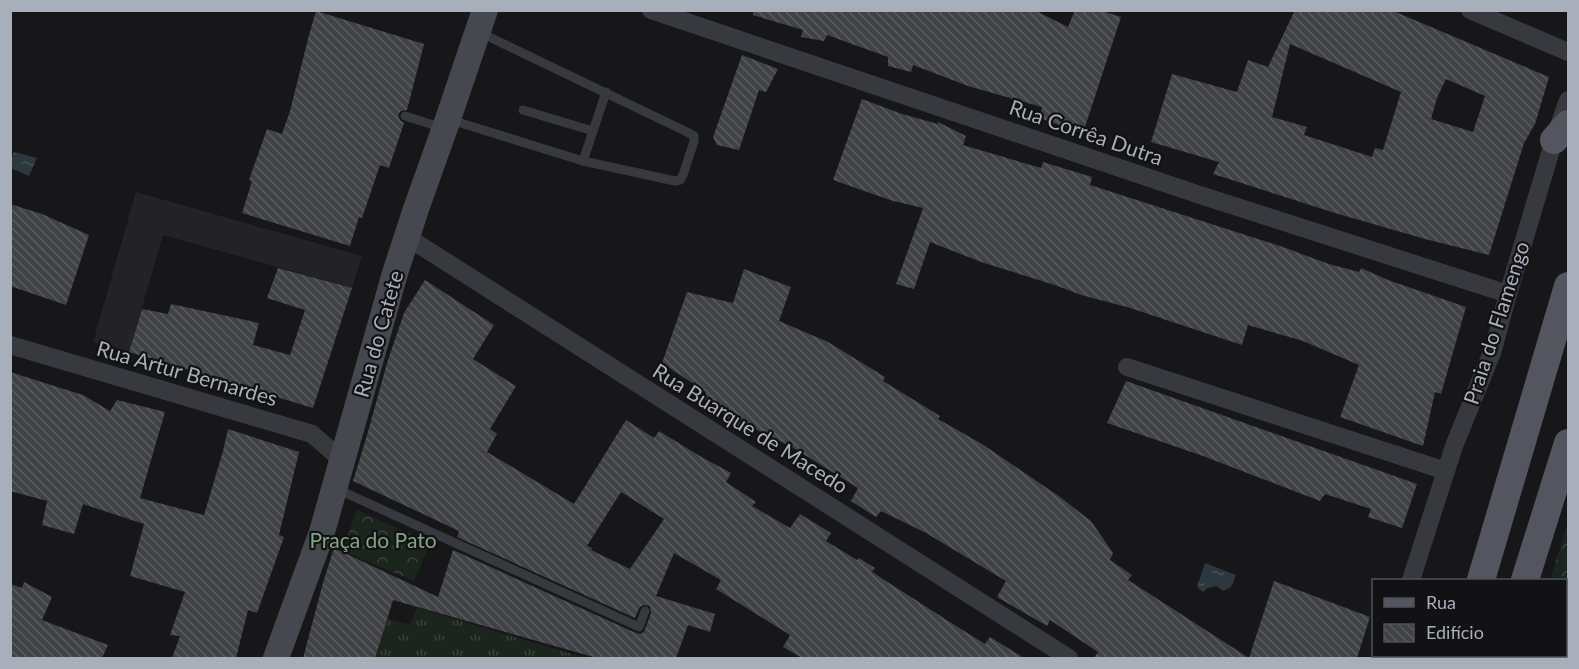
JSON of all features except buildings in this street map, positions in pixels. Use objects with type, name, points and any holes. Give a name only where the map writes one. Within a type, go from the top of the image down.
[{"type":"main road","name":"Rua do Catete","points":[[276,658],[322,532],[395,273],[481,21]]},
{"type":"main road","points":[[1481,579],[1569,286]]},
{"type":"main road","points":[[1525,579],[1569,443]]},
{"type":"street","name":"Rua Corrêa Dutra","points":[[651,10],[1200,195],[1508,294]]},
{"type":"street","points":[[1470,10],[1569,52]]},
{"type":"street","name":"Praia do Flamengo","points":[[1411,579],[1454,446],[1493,350],[1508,294],[1561,132],[1569,100]]},
{"type":"street","name":"Rua Buarque de Macedo","points":[[407,237],[1069,658]]},
{"type":"street","name":"Rua Artur Bernardes","points":[[10,345],[312,434],[343,461]]},
{"type":"street","points":[[1127,367],[1446,471]]},
{"type":"lane","points":[[405,116],[446,124],[583,161],[675,181],[680,180],[694,136],[606,92],[481,21]]},
{"type":"lane","points":[[583,161],[606,92]]},
{"type":"lane","points":[[523,110],[593,131]]},
{"type":"lane","points":[[335,488],[639,627],[645,611]]},
{"type":"shaded area","points":[[136,192],[362,256],[352,288],[163,235],[129,352],[93,342]]},
{"type":"green space","name":"Praça do Pato","points":[[357,510],[430,543],[414,581],[342,551]]},
{"type":"green space","points":[[1568,522],[1568,658],[1527,658],[1567,657],[1567,579],[1550,579]]},
{"type":"green space","points":[[417,608],[586,658],[373,658],[387,619],[410,625]]},
{"type":"water","points":[[14,152],[37,158],[29,176],[11,168]]},
{"type":"water","points":[[1205,563],[1236,575],[1231,587],[1223,591],[1217,586],[1203,592],[1197,587]]}]
